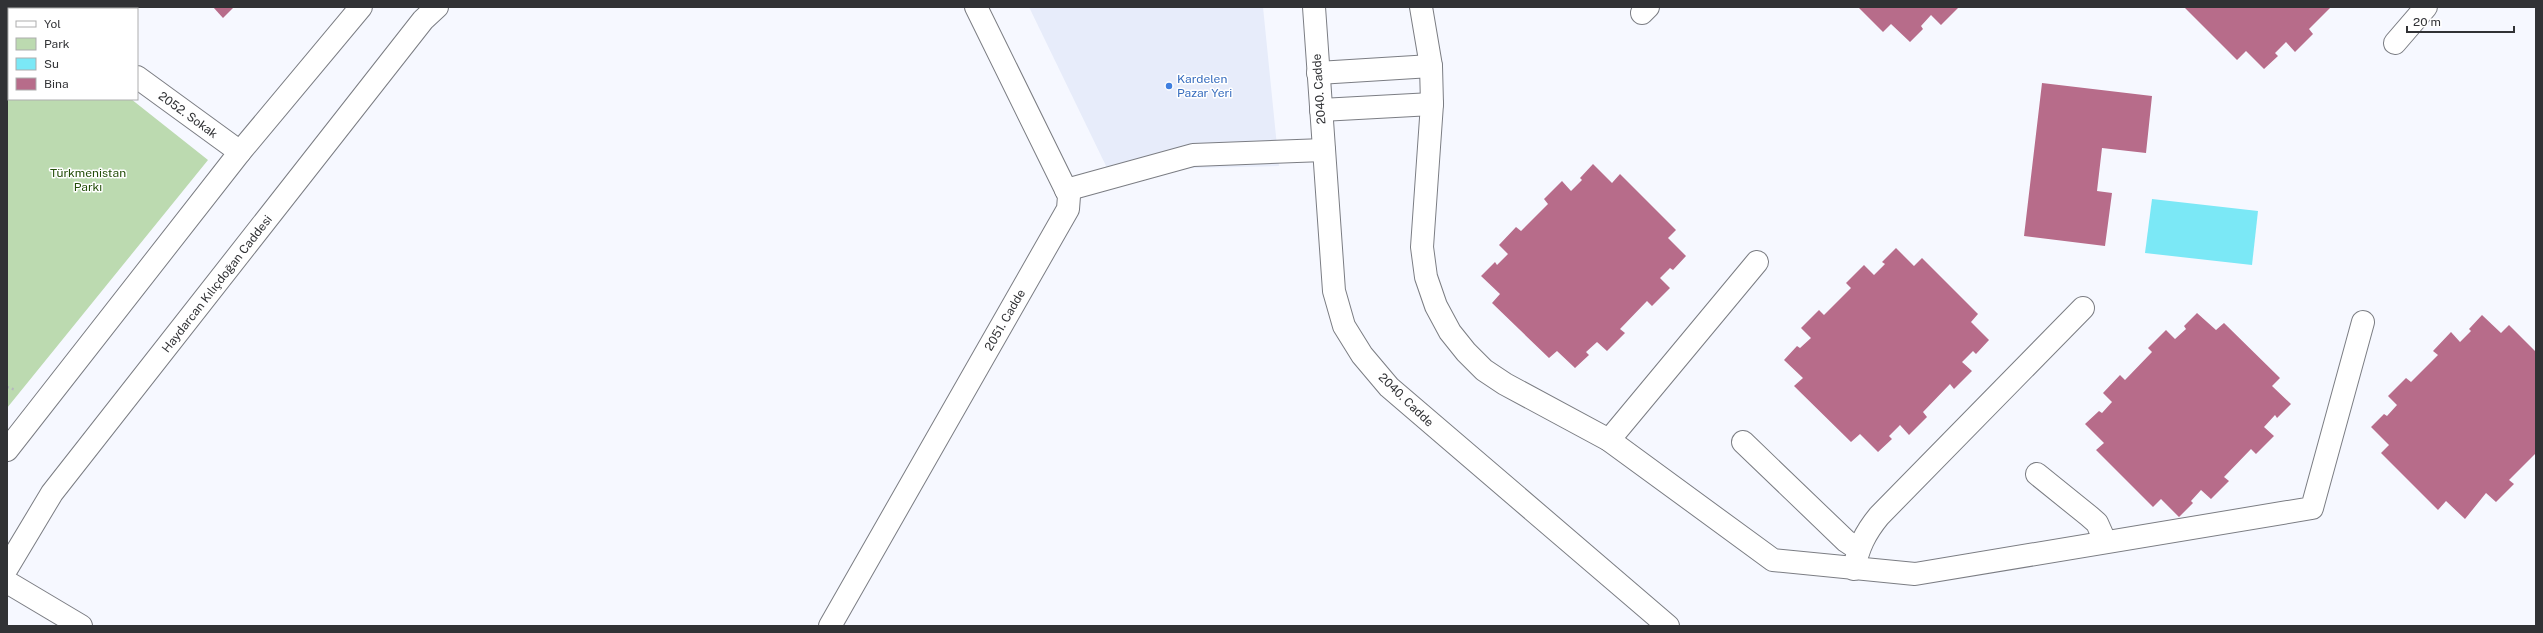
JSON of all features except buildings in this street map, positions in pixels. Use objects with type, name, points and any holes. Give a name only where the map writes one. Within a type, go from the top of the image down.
[{"type":"street","points":[[7,450],[240,152],[360,7]]},
{"type":"street","name":"Haydarcan Kılıçdoğan Caddesi","points":[[7,568],[52,493],[423,20],[437,7]]},
{"type":"street","name":"2051. Cadde","points":[[830,626],[1064,218],[1070,202],[1066,190],[976,7]]},
{"type":"street","name":"2040. Cadde","points":[[1314,7],[1334,291],[1344,326],[1362,355],[1389,387],[1417,413],[1668,626]]},
{"type":"street","points":[[1421,7],[1431,66],[1432,104],[1422,247],[1426,277],[1436,306],[1450,332],[1484,370],[1505,384],[1609,440],[1773,560],[1856,559],[1915,574],[2104,541],[2312,508],[2363,322]]},
{"type":"street","points":[[2395,43],[2426,7]]},
{"type":"street","points":[[1318,73],[1431,66]]},
{"type":"street","name":"2052. Sokak","points":[[138,78],[240,152]]},
{"type":"street","points":[[1321,110],[1432,104]]},
{"type":"street","points":[[1066,190],[1193,155],[1324,150]]},
{"type":"street","points":[[1609,440],[1757,262]]},
{"type":"street","points":[[1856,559],[1867,531],[1879,516],[2084,308]]},
{"type":"street","points":[[1743,442],[1846,541],[1856,559]]},
{"type":"street","points":[[2037,474],[2089,516],[2100,527],[2104,541]]},
{"type":"street","points":[[7,582],[81,626]]},
{"type":"shaded area","name":"Kardelen Pazar Yeri","points":[[1029,7],[1263,7],[1279,166],[1108,170]]},
{"type":"green space","name":"Türkmenistan Parkı","points":[[7,7],[12,8],[8,8],[8,100],[132,100],[208,160],[7,408]]},
{"type":"water","points":[[2152,199],[2258,211],[2252,265],[2145,253]]},
{"type":"place","name":"Kardelen Pazar Yeri","points":[[1169,86]]}]
